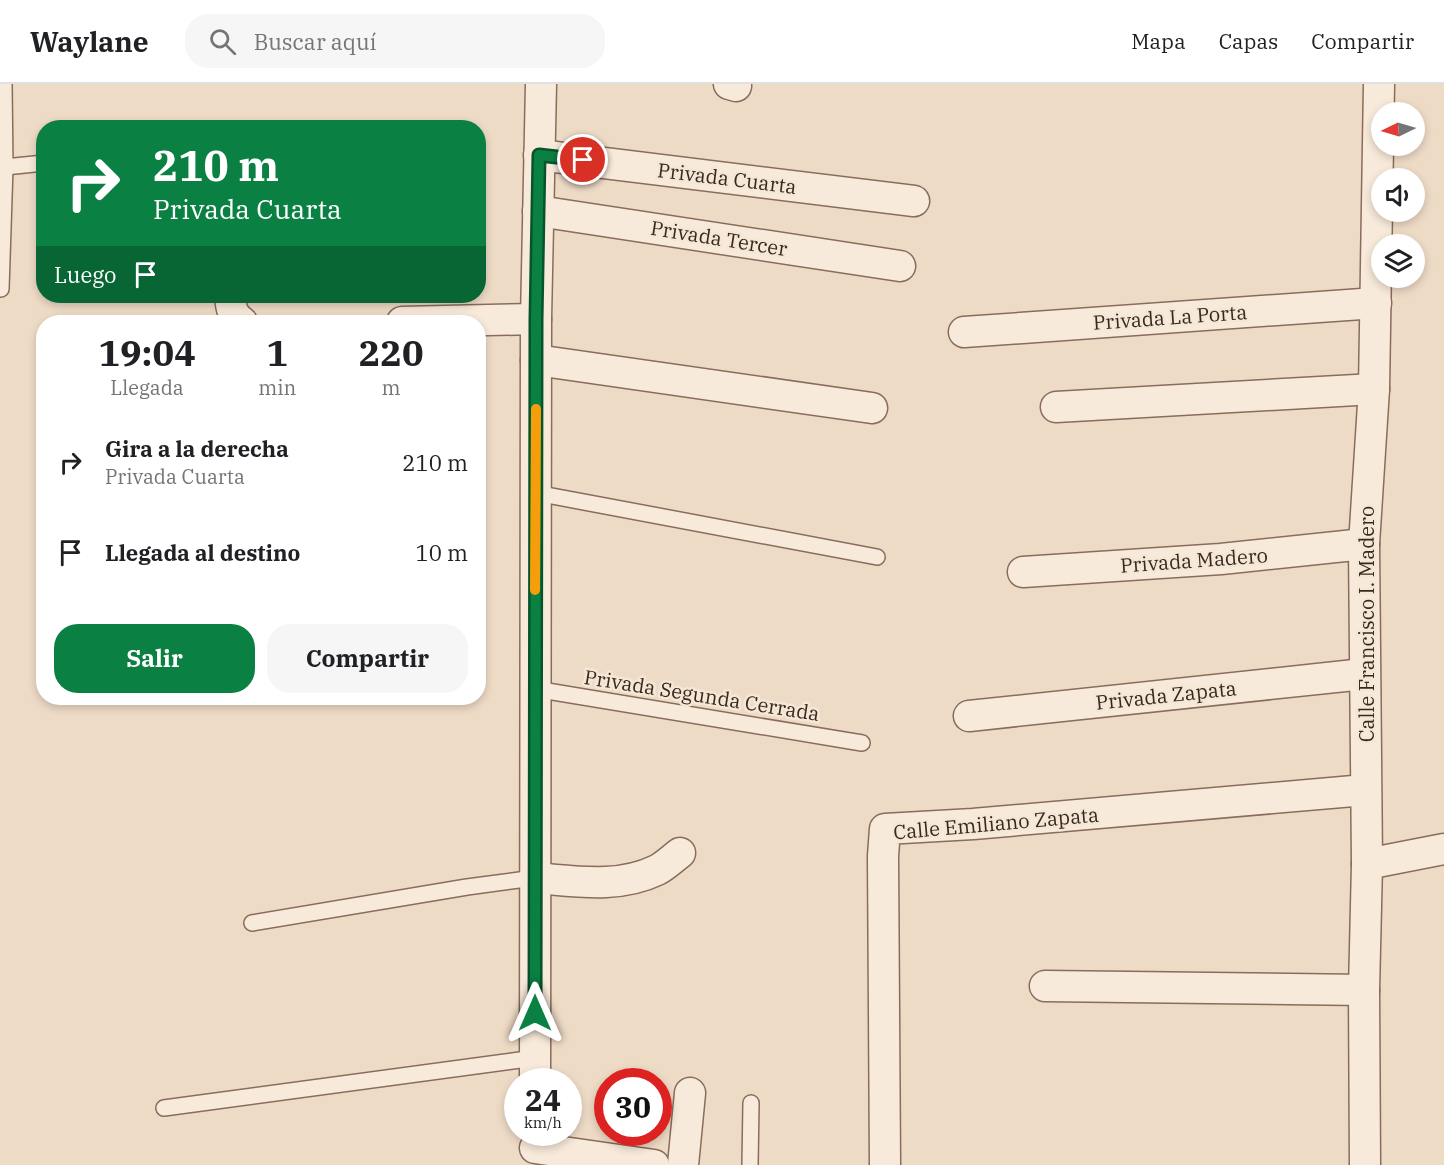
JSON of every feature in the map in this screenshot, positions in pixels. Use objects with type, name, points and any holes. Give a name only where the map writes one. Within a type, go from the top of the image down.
[{"type":"street","points":[[535,1068],[536,319],[541,84]]},
{"type":"street","name":"Calle Francisco I. Madero","points":[[1365,1165],[1364,990],[1367,864],[1364,544],[1374,389],[1379,84]]},
{"type":"street","name":"Privada Cuarta","points":[[539,155],[914,201]]},
{"type":"street","name":"Privada Tercer","points":[[538,211],[900,266]]},
{"type":"street","name":"Privada La Porta","points":[[964,332],[1376,303]]},
{"type":"street","points":[[486,320],[536,319]]},
{"type":"street","points":[[536,360],[872,408]]},
{"type":"street","points":[[1056,407],[1374,389]]},
{"type":"street","name":"Privada Madero","points":[[1023,572],[1221,559],[1364,544]]},
{"type":"street","name":"Privada Zapata","points":[[969,716],[1364,674]]},
{"type":"street","name":"Calle Emiliano Zapata","points":[[885,1165],[883,856],[885,829],[973,824],[1365,790]]},
{"type":"street","points":[[1367,864],[1444,849]]},
{"type":"street","points":[[534,878],[599,883],[625,880],[657,870],[680,854]]},
{"type":"street","points":[[1045,986],[1364,990]]},
{"type":"street","points":[[683,1165],[690,1093]]},
{"type":"street","points":[[535,1148],[654,1165]]},
{"type":"lane","points":[[1,289],[5,166],[4,84]]},
{"type":"lane","points":[[5,166],[36,164]]},
{"type":"lane","points":[[536,493],[877,556]]},
{"type":"lane","name":"Privada Segunda Cerrada","points":[[535,689],[862,743]]},
{"type":"lane","points":[[252,923],[534,878]]},
{"type":"lane","points":[[164,1108],[504,1073]]},
{"type":"lane","points":[[750,1165],[751,1103]]},
{"type":"slow traffic","points":[[535,590],[536,409]]},
{"type":"route","points":[[535,1013],[536,319],[539,155],[583,160]]}]
